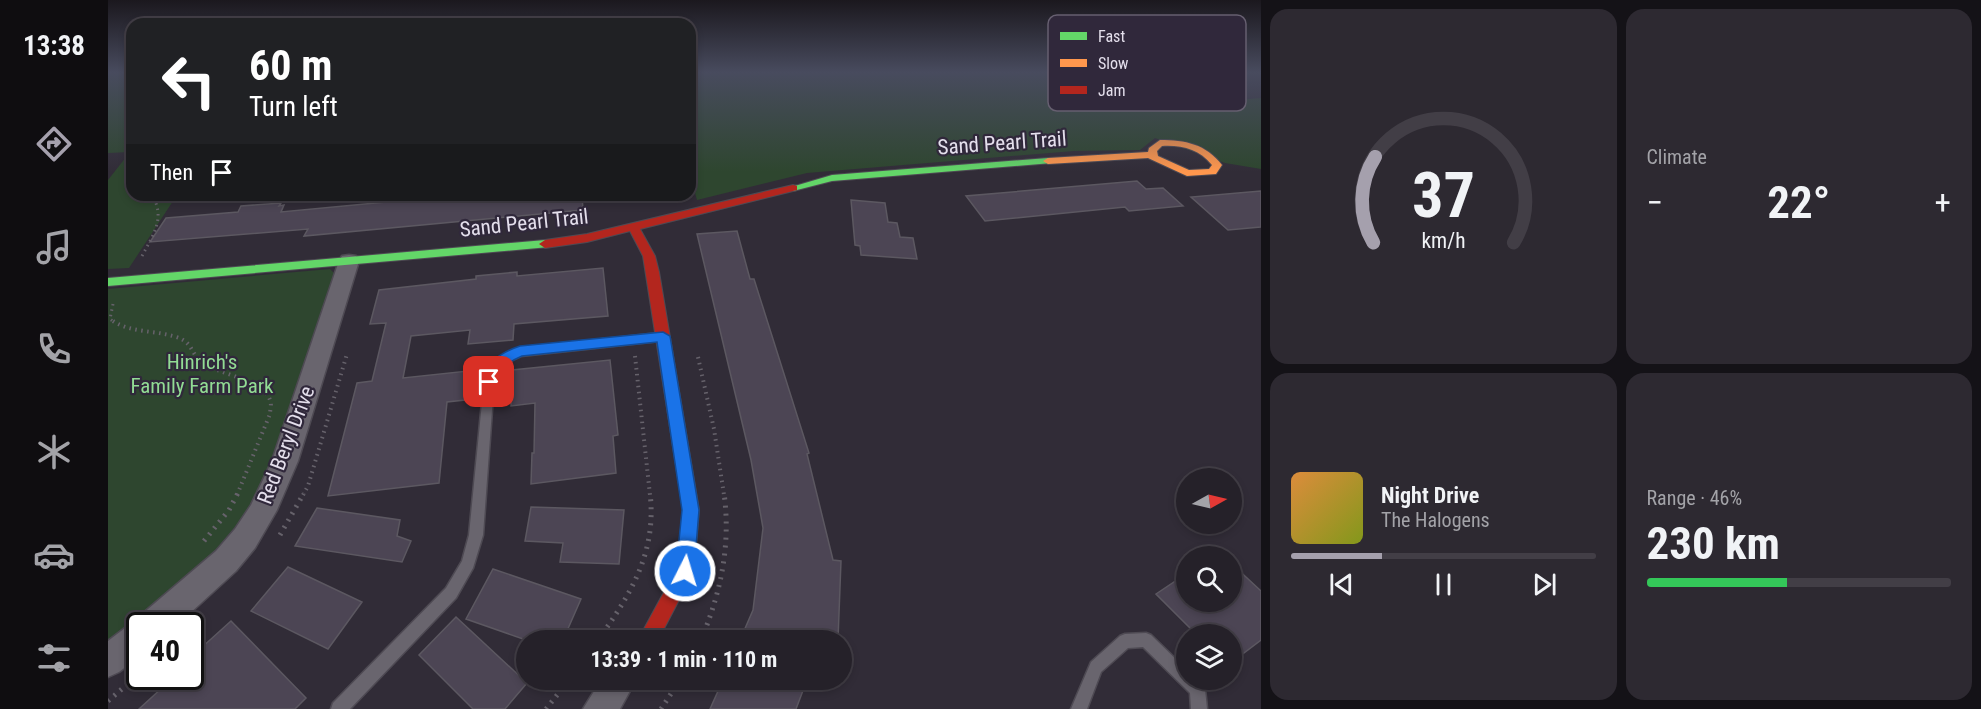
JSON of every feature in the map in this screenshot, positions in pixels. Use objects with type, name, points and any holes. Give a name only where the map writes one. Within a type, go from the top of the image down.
[{"type":"street","name":"Sand Pearl Trail","points":[[108,282],[564,242],[832,178],[1126,155],[1154,155]]},
{"type":"street","points":[[634,227],[649,256],[691,510],[685,571],[654,630]]},
{"type":"street","name":"Red Beryl Drive","points":[[168,612],[227,560],[255,523],[273,491],[285,461],[349,261]]},
{"type":"street","points":[[108,661],[126,647]]},
{"type":"street","points":[[600,709],[613,690]]},
{"type":"lane","points":[[339,709],[451,592],[468,562],[476,535],[489,382],[493,370],[503,358],[520,351],[663,336]]},
{"type":"lane","points":[[1079,709],[1096,667],[1125,641],[1146,640],[1176,669]]},
{"type":"lane","points":[[1197,690],[1199,709]]},
{"type":"path","points":[[156,201],[161,214],[139,261],[110,308],[110,319],[122,327],[174,336],[187,341],[201,362],[248,382],[265,392],[272,402],[270,414],[243,484],[229,510],[198,548]]},
{"type":"path","points":[[605,630],[636,582],[650,537],[652,510],[633,340]]},
{"type":"path","points":[[108,701],[126,686]]},
{"type":"path","points":[[546,709],[561,690]]},
{"type":"path","points":[[661,709],[673,690]]},
{"type":"green space","points":[[108,106],[126,106],[126,152],[108,153]]},
{"type":"green space","points":[[696,106],[1048,106],[1048,111],[1246,111],[1246,106],[1261,106],[1261,169],[1225,163],[1155,138],[1140,150],[1074,151],[807,173],[697,200]]},
{"type":"green space","points":[[126,157],[126,201],[173,201],[129,268],[108,269],[108,180]]},
{"type":"green space","name":"Hinrich's Family Farm Park","points":[[330,269],[336,275],[268,469],[247,513],[200,568],[147,612],[126,612],[126,629],[108,644],[108,289]]},
{"type":"building","points":[[1137,181],[1146,189],[1163,188],[1183,206],[1129,211],[1125,207],[985,221],[966,196]]},
{"type":"building","points":[[1261,191],[1261,227],[1228,230],[1191,197]]},
{"type":"building","points":[[851,200],[885,203],[888,222],[897,223],[900,237],[913,238],[917,259],[861,255],[860,246],[855,245]]},
{"type":"building","points":[[582,201],[583,210],[304,236],[308,229],[150,242],[166,218],[238,212],[241,206],[281,203],[279,206],[284,205],[281,212],[386,202]]},
{"type":"building","points":[[737,231],[750,279],[754,279],[809,453],[807,454],[833,560],[841,561],[838,630],[744,630],[753,610],[763,528],[751,460],[697,234]]},
{"type":"building","points":[[603,268],[608,316],[514,324],[513,340],[468,344],[470,330],[411,336],[403,378],[468,371],[465,400],[447,402],[439,483],[328,496],[357,383],[372,381],[386,323],[370,324],[379,290],[476,279],[476,276],[517,272],[517,276]]},
{"type":"building","points":[[610,360],[618,435],[613,436],[616,473],[531,484],[535,403],[511,406],[512,370]]},
{"type":"building","points":[[531,507],[624,510],[619,564],[560,562],[563,543],[525,541]]},
{"type":"building","points":[[317,508],[400,520],[397,536],[411,541],[402,562],[295,546]]},
{"type":"building","points":[[288,567],[362,602],[328,649],[251,611]]},
{"type":"building","points":[[493,569],[581,599],[567,630],[516,630],[516,636],[466,619]]},
{"type":"building","points":[[1242,573],[1261,591],[1261,640],[1242,654],[1242,624],[1186,624],[1156,594],[1176,581],[1176,612],[1242,612]]},
{"type":"building","points":[[456,617],[516,673],[516,690],[521,690],[505,709],[473,709],[419,655]]},
{"type":"building","points":[[231,621],[306,698],[295,709],[139,709],[160,690],[204,690],[204,645]]},
{"type":"building","points":[[719,690],[803,690],[796,709],[710,709]]},
{"type":"traffic: fast","points":[[793,188],[832,178],[1048,161]]},
{"type":"traffic: fast","points":[[108,282],[545,244]]},
{"type":"traffic: slow","points":[[1048,161],[1149,155],[1187,173],[1212,172],[1217,165],[1206,153],[1184,144],[1160,143],[1152,150],[1154,155]]},
{"type":"traffic: jam","points":[[545,244],[587,238],[793,188]]},
{"type":"traffic: jam","points":[[634,227],[649,256],[653,272],[691,510],[685,571],[654,630]]},
{"type":"route","points":[[489,382],[493,370],[503,358],[520,351],[663,336],[691,510],[685,571]]}]
